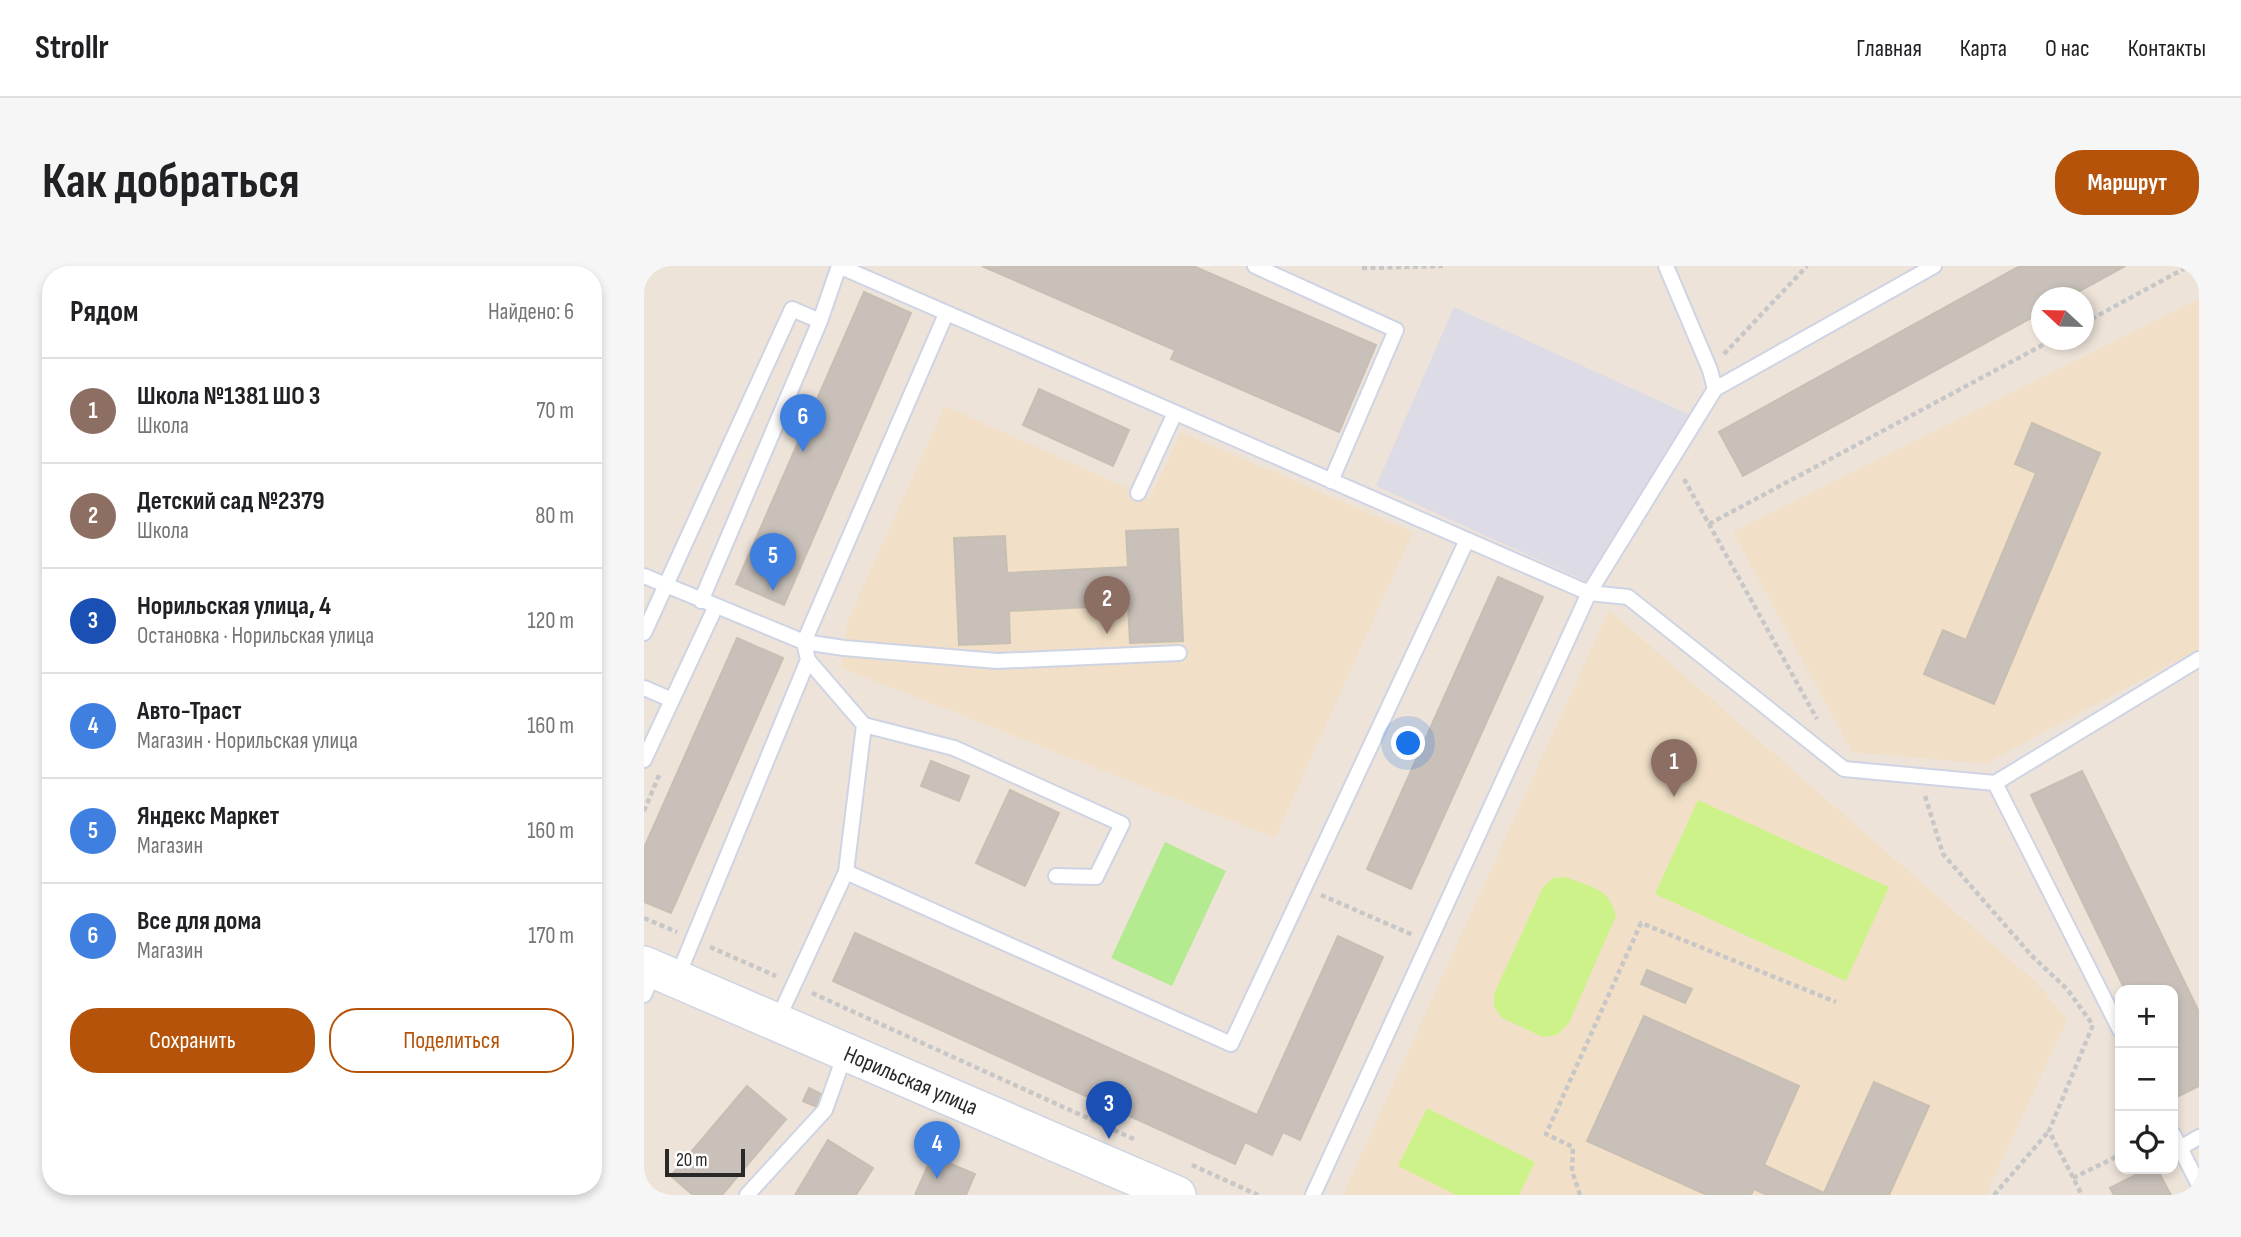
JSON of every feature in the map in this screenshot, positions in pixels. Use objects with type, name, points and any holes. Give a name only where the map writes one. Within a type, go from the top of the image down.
[{"type":"street","name":"Норильская улица","points":[[655,977],[776,1022],[1118,1175],[1180,1178]]},
{"type":"lane","points":[[701,601],[820,321],[839,266],[1588,593],[1628,597],[1844,769],[1995,783],[2197,665]]},
{"type":"lane","points":[[1255,266],[1396,330],[1331,481]]},
{"type":"lane","points":[[1666,266],[1715,388]]},
{"type":"lane","points":[[1312,1195],[1588,593],[1715,388],[1934,266]]},
{"type":"lane","points":[[644,633],[793,309],[820,321]]},
{"type":"lane","points":[[946,314],[804,642],[808,660],[864,725],[954,748],[1122,824],[1096,877],[1056,876]]},
{"type":"lane","points":[[1138,493],[1175,413]]},
{"type":"lane","points":[[846,872],[1231,1044],[1468,540]]},
{"type":"lane","points":[[644,576],[804,642],[844,648],[997,661],[1180,653]]},
{"type":"lane","points":[[644,760],[716,606]]},
{"type":"lane","points":[[655,977],[694,939],[808,660]]},
{"type":"lane","points":[[644,688],[672,700]]},
{"type":"lane","points":[[776,1022],[846,872],[864,725]]},
{"type":"lane","points":[[1995,783],[2115,1020]]},
{"type":"lane","points":[[747,1195],[825,1110],[846,1052]]},
{"type":"lane","points":[[2180,1148],[2199,1137]]},
{"type":"lane","points":[[2178,1144],[2199,1185]]},
{"type":"path","points":[[1362,268],[1443,266]]},
{"type":"path","points":[[1710,370],[1807,266]]},
{"type":"path","points":[[2094,318],[2189,266]]},
{"type":"path","points":[[1709,524],[2033,350]]},
{"type":"path","points":[[1672,457],[1818,722]]},
{"type":"path","points":[[1918,776],[1944,854],[2032,956],[2067,989],[2093,1025],[2049,1131],[1994,1195]]},
{"type":"path","points":[[1305,888],[1429,942]]},
{"type":"path","points":[[644,918],[1145,1144]]},
{"type":"path","points":[[1580,1195],[1572,1171],[1573,1147],[1546,1134],[1641,923],[1836,1002]]},
{"type":"path","points":[[2049,1131],[2082,1195]]},
{"type":"path","points":[[2073,1178],[2115,1157]]},
{"type":"path","points":[[1180,1178],[1258,1195]]},
{"type":"shaded area","points":[[2199,299],[2199,649],[1985,764],[1852,752],[1733,532]]},
{"type":"shaded area","points":[[1454,307],[1690,415],[1590,583],[1376,486]]},
{"type":"shaded area","points":[[945,406],[1150,498],[1181,432],[1413,532],[1275,838],[841,668],[848,620]]},
{"type":"shaded area","points":[[1609,610],[2037,983],[2067,1020],[1986,1195],[1343,1195]]},
{"type":"green space","points":[[1698,800],[1889,887],[1846,981],[1655,894]]},
{"type":"green space","points":[[1165,842],[1226,871],[1172,986],[1111,958]]},
{"type":"green space","points":[[1565,877],[1597,889],[1609,899],[1616,916],[1569,1023],[1557,1035],[1543,1037],[1502,1018],[1494,1007],[1494,994],[1543,887],[1553,878]]},
{"type":"green space","points":[[1427,1108],[1535,1162],[1519,1195],[1456,1195],[1398,1166]]},
{"type":"building","points":[[982,266],[1193,266],[1376,345],[1339,432],[1171,359],[1175,350]]},
{"type":"building","points":[[2020,266],[2125,266],[2087,287],[2031,287],[2031,318],[1743,476],[1719,432]]},
{"type":"building","points":[[864,292],[911,313],[784,605],[736,584]]},
{"type":"building","points":[[1039,389],[1129,430],[1113,466],[1023,425]]},
{"type":"building","points":[[2032,423],[2100,453],[1994,704],[1924,674],[1943,630],[1966,640],[2036,473],[2015,464]]},
{"type":"building","points":[[1178,529],[1183,641],[1130,643],[1128,605],[1009,611],[1010,643],[959,645],[954,538],[1005,536],[1007,573],[1128,567],[1126,531]]},
{"type":"building","points":[[1498,577],[1543,597],[1411,889],[1367,869]]},
{"type":"building","points":[[737,638],[783,658],[671,913],[644,902],[644,848]]},
{"type":"building","points":[[931,761],[969,776],[959,801],[921,786]]},
{"type":"building","points":[[2082,771],[2199,1012],[2199,1086],[2178,1096],[2178,985],[2123,985],[2031,795]]},
{"type":"building","points":[[1010,790],[1059,813],[1025,886],[976,863]]},
{"type":"building","points":[[855,933],[1257,1115],[1338,936],[1383,957],[1300,1140],[1283,1132],[1272,1155],[1245,1142],[1235,1164],[833,981]]},
{"type":"building","points":[[1647,970],[1692,989],[1685,1003],[1641,984]]},
{"type":"building","points":[[1644,1016],[1799,1086],[1764,1165],[1824,1193],[1874,1082],[1929,1106],[1889,1195],[1767,1195],[1754,1189],[1751,1195],[1707,1195],[1587,1141]]},
{"type":"building","points":[[747,1086],[786,1119],[722,1195],[693,1195],[671,1176]]},
{"type":"building","points":[[809,1088],[825,1096],[819,1108],[803,1101]]},
{"type":"building","points":[[828,1140],[873,1168],[856,1195],[795,1195]]},
{"type":"building","points":[[932,1156],[975,1174],[966,1195],[915,1195]]},
{"type":"building","points":[[2137,1174],[2160,1174],[2171,1195],[2114,1195],[2110,1188]]},
{"type":"place","name":"Все для дома","points":[[803,452]]},
{"type":"place","name":"Яндекс Маркет","points":[[773,591]]},
{"type":"place","name":"Детский сад №2379","points":[[1107,634]]},
{"type":"place","name":"Школа №1381 ШО 3","points":[[1674,797]]},
{"type":"place","name":"Норильская улица, 4","points":[[1109,1139]]},
{"type":"place","name":"Авто-Траст","points":[[937,1179]]}]
